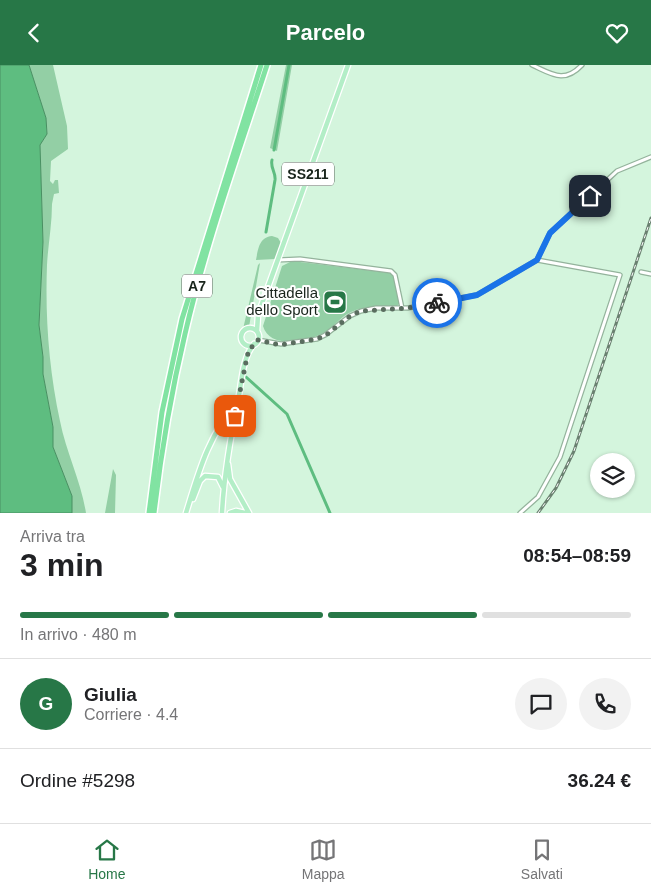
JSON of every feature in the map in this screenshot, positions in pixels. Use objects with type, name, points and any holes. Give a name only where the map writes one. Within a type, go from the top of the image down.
[{"type":"highway","name":"A7","points":[[149,513],[158,438],[178,338],[193,279],[261,65]]},
{"type":"highway","name":"A7","points":[[154,513],[168,413],[185,332],[200,277],[267,65]]},
{"type":"main road","name":"SS211","points":[[256,342],[258,315],[348,65]]},
{"type":"main road","name":"SS211","points":[[243,342],[242,334],[258,315]]},
{"type":"main road","points":[[248,328],[257,331]]},
{"type":"main road","points":[[243,342],[248,345],[256,342]]},
{"type":"main road","points":[[243,342],[247,357]]},
{"type":"main road","points":[[222,513],[228,453],[238,402],[247,357],[256,342]]},
{"type":"main road","points":[[186,512],[212,440],[230,411],[238,402]]},
{"type":"main road","points":[[228,453],[230,479],[249,513]]},
{"type":"main road","points":[[186,512],[200,481],[205,477],[213,475],[218,477],[223,490]]},
{"type":"main road","points":[[230,513],[236,511],[245,513]]},
{"type":"street","points":[[532,65],[561,77],[573,73],[582,65]]},
{"type":"street","points":[[256,342],[280,345],[317,339],[355,313],[376,309],[402,308],[477,295],[537,260],[550,233],[617,171],[651,157]]},
{"type":"street","points":[[278,260],[296,259],[391,271],[395,275],[402,308]]},
{"type":"street","points":[[520,513],[538,497],[560,457],[620,275],[537,260]]},
{"type":"street","points":[[641,272],[651,274]]},
{"type":"shaded area","points":[[0,65],[29,65],[46,118],[47,134],[40,145],[43,242],[39,325],[43,374],[53,427],[53,447],[72,496],[72,513],[0,513]]},
{"type":"shaded area","points":[[29,65],[53,65],[67,126],[68,149],[51,161],[50,181],[53,184],[55,180],[58,180],[59,193],[54,194],[52,204],[47,265],[47,324],[53,382],[60,421],[81,489],[86,513],[72,513],[72,496],[53,447],[53,427],[43,374],[39,325],[43,242],[40,145],[47,134],[46,118]]},
{"type":"shaded area","points":[[286,65],[292,65],[277,151],[270,148]]},
{"type":"shaded area","points":[[272,236],[278,238],[281,243],[275,259],[256,260],[262,241]]},
{"type":"shaded area","name":"Cittadella dello Sport","points":[[292,261],[391,273],[400,303],[397,306],[362,308],[351,312],[327,331],[311,338],[292,342],[274,339],[267,334],[263,326],[282,266]]},
{"type":"shaded area","points":[[260,263],[249,327],[243,329],[258,265]]},
{"type":"shaded area","points":[[113,469],[116,475],[115,513],[105,513]]},
{"type":"waterway","points":[[274,150],[289,65]]},
{"type":"waterway","points":[[266,232],[275,180],[272,160]]},
{"type":"waterway","points":[[246,377],[287,414],[330,513]]},
{"type":"railway","points":[[538,513],[556,488],[574,451],[651,218]]},
{"type":"way so far","points":[[235,416],[249,350],[258,340],[280,345],[317,339],[326,335],[350,316],[361,311],[408,308],[437,303]]},
{"type":"place","name":"Cittadella dello Sport","points":[[335,302]]},
{"type":"route","points":[[437,303],[477,295],[537,260],[550,233],[590,196]]}]
